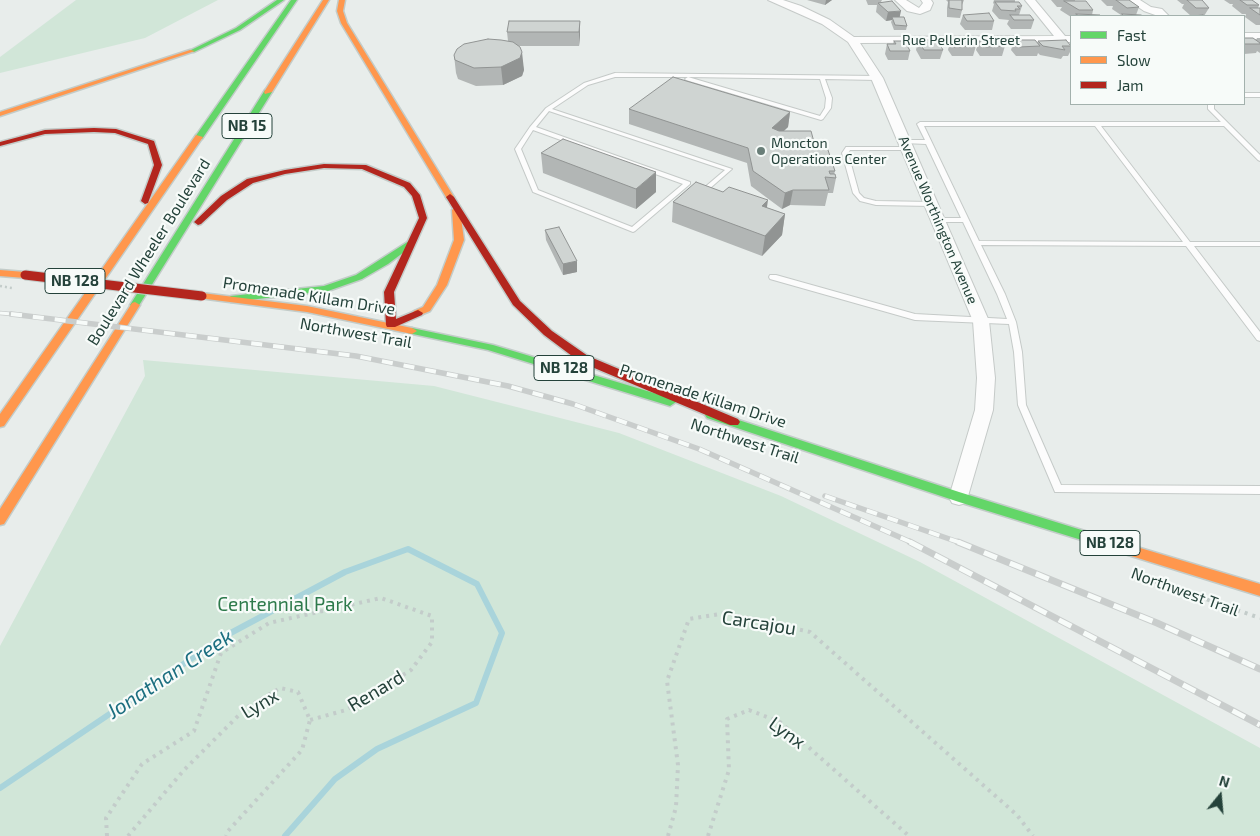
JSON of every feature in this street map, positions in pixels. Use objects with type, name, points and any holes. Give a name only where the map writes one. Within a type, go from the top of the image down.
[{"type":"main road","points":[[0,114],[200,48],[238,29],[281,0]]},
{"type":"main road","name":"Boulevard Wheeler Boulevard","points":[[0,423],[136,226],[176,174],[294,0]]},
{"type":"main road","name":"Boulevard Wheeler Boulevard","points":[[0,520],[326,0]]},
{"type":"main road","points":[[342,0],[340,11],[344,23],[456,208],[516,302],[548,333],[584,359],[734,422]]},
{"type":"main road","points":[[0,144],[20,137],[45,132],[94,130],[116,131],[151,143],[158,165],[136,226]]},
{"type":"main road","points":[[168,251],[224,198],[250,181],[285,172],[324,166],[362,167],[407,185],[416,195],[423,218],[389,292],[391,325],[427,309],[442,285],[459,240],[456,208]]},
{"type":"main road","points":[[231,299],[325,289],[359,276],[385,262],[413,241]]},
{"type":"main road","name":"Promenade Killam Drive","points":[[0,273],[307,309],[391,325],[518,355],[734,422],[959,497],[1260,590]]},
{"type":"street","name":"Avenue Worthington Avenue","points":[[773,0],[797,8],[826,22],[852,40],[877,78],[981,321],[986,378],[984,410],[959,497]]},
{"type":"street","points":[[900,0],[924,18],[935,40]]},
{"type":"street","points":[[924,18],[928,3],[926,0]]},
{"type":"street","points":[[1030,0],[1067,39]]},
{"type":"street","points":[[1134,0],[1148,9],[1161,14],[1163,3],[1159,0]]},
{"type":"street","points":[[1245,36],[1260,36]]},
{"type":"street","name":"Rue Pellerin Street","points":[[852,40],[1067,39]]},
{"type":"lane","points":[[688,183],[634,230],[535,191],[518,149],[548,109],[586,84],[615,75],[877,78]]},
{"type":"lane","points":[[678,76],[821,118],[828,108],[829,98],[822,78]]},
{"type":"lane","points":[[1245,95],[1260,94]]},
{"type":"lane","points":[[1211,105],[1211,109],[1260,159]]},
{"type":"lane","points":[[532,128],[706,190],[728,169],[548,109]]},
{"type":"lane","points":[[1226,124],[920,124],[977,243],[1012,322],[1018,352],[1022,406],[1058,489],[1260,490]]},
{"type":"lane","points":[[1097,124],[1260,338]]},
{"type":"lane","points":[[929,142],[848,148],[845,153],[856,193],[862,200],[876,204],[931,204]]},
{"type":"lane","points":[[937,220],[966,220]]},
{"type":"lane","points":[[977,243],[1260,244]]},
{"type":"lane","points":[[773,277],[915,317],[1012,322]]},
{"type":"path","name":"Northwest Trail","points":[[1147,578],[1260,618]]},
{"type":"path","name":"Renard","points":[[106,836],[106,818],[142,764],[194,731],[221,653],[269,623],[381,598],[432,616],[432,642],[411,670],[346,710],[310,720]]},
{"type":"path","name":"Carcajou","points":[[668,836],[676,807],[678,765],[667,681],[689,619],[726,614],[810,632],[1018,815],[1032,836]]},
{"type":"path","name":"Lynx","points":[[128,836],[184,770],[246,708],[280,688],[298,692],[310,720]]},
{"type":"path","name":"Lynx","points":[[708,836],[729,770],[727,719],[749,710],[780,722],[909,836]]},
{"type":"path","points":[[226,836],[228,830],[302,750],[310,720]]},
{"type":"green space","points":[[76,0],[218,0],[145,38],[0,73],[0,57]]},
{"type":"green space","name":"Centennial Park","points":[[143,360],[434,386],[619,433],[781,496],[920,562],[1260,748],[1260,836],[0,836],[0,646],[145,376]]},
{"type":"building","points":[[949,0],[962,0],[962,10],[949,8]]},
{"type":"building","points":[[1116,0],[1129,0],[1139,7],[1127,8]]},
{"type":"building","points":[[1187,0],[1202,0],[1209,8],[1196,8]]},
{"type":"building","points":[[1240,0],[1252,0],[1259,5],[1247,5]]},
{"type":"building","points":[[892,1],[901,11],[888,12],[878,3]]},
{"type":"building","points":[[1064,1],[1086,1],[1093,10],[1079,10]]},
{"type":"building","points":[[995,2],[1019,2],[1022,6],[1017,6],[1020,9],[1015,9],[1016,11],[1001,10]]},
{"type":"building","points":[[1250,8],[1260,8],[1260,15]]},
{"type":"building","points":[[989,13],[994,21],[967,21],[963,15]]},
{"type":"building","points":[[1010,15],[1030,15],[1034,20],[1014,20]]},
{"type":"building","points":[[892,17],[904,17],[907,26],[895,25]]},
{"type":"building","points":[[509,21],[580,21],[579,32],[507,32]]},
{"type":"building","points":[[1245,38],[1253,38],[1260,44],[1245,44]]},
{"type":"building","points":[[488,39],[513,42],[520,47],[522,52],[520,58],[501,67],[474,68],[455,60],[454,55],[457,49],[464,44]]},
{"type":"building","points":[[918,40],[929,40],[939,43],[943,50],[924,50]]},
{"type":"building","points":[[972,40],[976,46],[954,47],[950,41]]},
{"type":"building","points":[[1014,40],[1035,40],[1040,46],[1019,47]]},
{"type":"building","points":[[1066,40],[1070,46],[1062,46],[1065,50],[1043,46],[1038,41]]},
{"type":"building","points":[[894,41],[905,41],[910,51],[890,51],[887,44],[896,44]]},
{"type":"building","points":[[979,41],[1001,41],[1005,46],[983,47]]},
{"type":"building","name":"Moncton Operations Center","points":[[673,77],[790,112],[772,128],[779,131],[811,131],[814,142],[826,142],[827,145],[821,145],[822,147],[827,147],[835,171],[829,171],[830,174],[835,174],[836,178],[825,177],[829,190],[793,190],[785,193],[753,171],[748,148],[629,109]]},
{"type":"building","points":[[563,139],[656,172],[636,189],[541,153]]},
{"type":"building","points":[[696,182],[723,192],[729,187],[768,200],[762,206],[785,214],[765,236],[673,202]]},
{"type":"building","points":[[559,227],[577,261],[563,264],[545,230]]},
{"type":"waterway","name":"Jonathan Creek","points":[[0,788],[225,636],[345,572],[408,549],[477,584],[502,633],[476,703],[377,749],[335,779],[285,836]]},
{"type":"railway","points":[[0,313],[11,314]]},
{"type":"railway","points":[[11,314],[22,315]]},
{"type":"railway","points":[[11,314],[356,356],[508,386],[573,404],[699,449],[913,543]]},
{"type":"railway","points":[[825,496],[961,543]]},
{"type":"railway","points":[[910,542],[1260,725]]},
{"type":"railway","points":[[958,542],[1157,623],[1260,669]]},
{"type":"traffic: fast","points":[[192,51],[238,29],[281,0]]},
{"type":"traffic: fast","points":[[199,137],[294,0]]},
{"type":"traffic: fast","points":[[135,305],[268,92]]},
{"type":"traffic: fast","points":[[231,299],[325,289],[359,277],[385,262],[409,244]]},
{"type":"traffic: fast","points":[[412,331],[489,347],[670,402]]},
{"type":"traffic: fast","points":[[711,415],[959,497],[1117,546]]},
{"type":"traffic: slow","points":[[268,92],[326,0]]},
{"type":"traffic: slow","points":[[342,0],[340,11],[344,23],[450,197]]},
{"type":"traffic: slow","points":[[0,114],[192,51]]},
{"type":"traffic: slow","points":[[0,423],[199,137]]},
{"type":"traffic: slow","points":[[418,313],[427,309],[442,285],[459,240],[456,210]]},
{"type":"traffic: slow","points":[[0,273],[25,275]]},
{"type":"traffic: slow","points":[[202,296],[307,309],[412,331]]},
{"type":"traffic: slow","points":[[0,520],[135,305]]},
{"type":"traffic: slow","points":[[1117,546],[1260,590]]},
{"type":"traffic: jam","points":[[0,144],[45,132],[94,130],[116,131],[151,143],[158,165],[145,201]]},
{"type":"traffic: jam","points":[[198,222],[224,198],[250,181],[285,172],[324,166],[363,167],[407,185],[416,195],[423,218],[389,292],[391,325],[418,313]]},
{"type":"traffic: jam","points":[[450,197],[516,303],[548,333],[584,359],[734,422]]},
{"type":"traffic: jam","points":[[25,275],[202,296]]},
{"type":"place","name":"Moncton Operations Center","points":[[761,151]]}]
